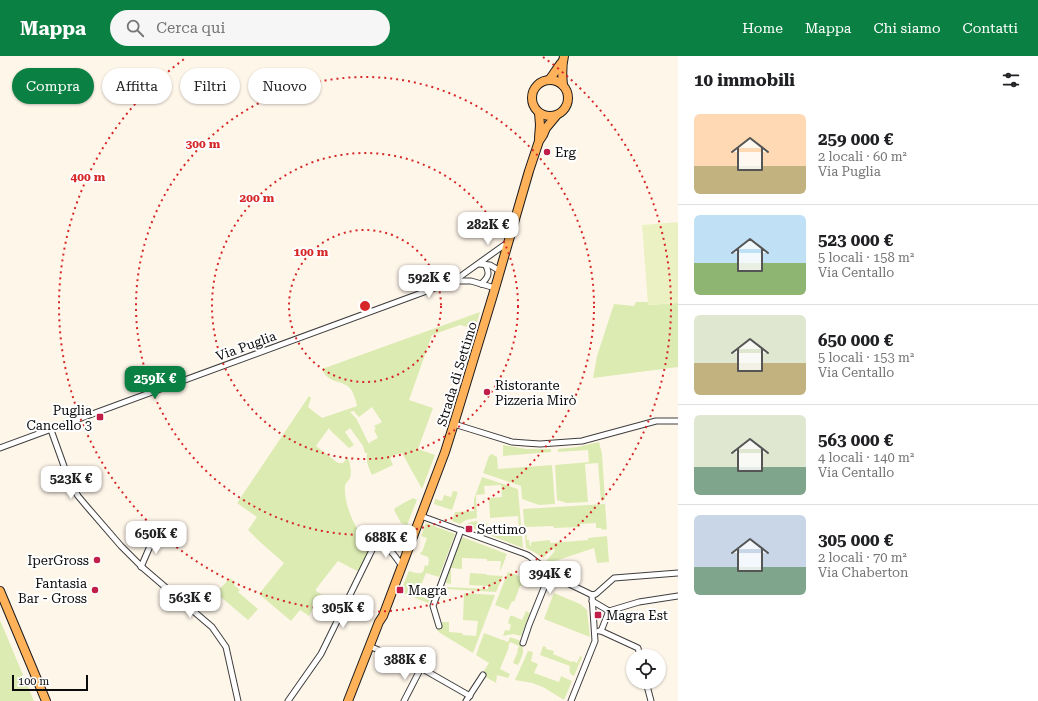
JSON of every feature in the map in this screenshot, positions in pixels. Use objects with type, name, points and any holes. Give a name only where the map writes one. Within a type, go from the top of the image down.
[{"type":"main road","points":[[549,80],[556,72],[563,59]]},
{"type":"main road","points":[[563,59],[563,85]]},
{"type":"main road","points":[[549,80],[556,81],[563,85],[568,94],[568,100],[563,111],[556,116],[545,116],[539,113],[533,104],[532,93],[539,83],[549,80]]},
{"type":"main road","name":"Strada di Settimo","points":[[539,113],[539,141]]},
{"type":"main road","name":"Strada di Settimo","points":[[353,701],[379,622],[383,616],[421,516],[454,424],[539,141],[546,128],[556,116]]},
{"type":"main road","points":[[0,591],[46,701]]},
{"type":"main road","name":"Strada di Settimo","points":[[348,701],[371,647]]},
{"type":"street","name":"Via Puglia","points":[[0,448],[454,281],[508,243]]},
{"type":"street","points":[[479,264],[490,265],[500,271]]},
{"type":"street","points":[[481,284],[486,280],[488,274],[488,269],[485,264]]},
{"type":"street","name":"Via Puglia","points":[[454,281],[472,281],[495,288]]},
{"type":"street","points":[[454,424],[516,442],[540,444],[582,442],[656,420],[678,421]]},
{"type":"street","points":[[51,430],[69,480],[78,496],[121,546],[141,566],[212,627],[226,647],[238,701]]},
{"type":"street","points":[[421,516],[529,556],[558,579],[592,598],[609,611]]},
{"type":"street","points":[[141,566],[157,530],[161,532]]},
{"type":"street","points":[[439,626],[433,606],[460,530]]},
{"type":"street","points":[[288,701],[322,654],[375,544],[380,544],[388,548],[402,566]]},
{"type":"street","points":[[523,644],[534,611],[550,573]]},
{"type":"street","points":[[571,701],[595,641],[592,598],[614,578],[678,573]]},
{"type":"street","points":[[609,611],[639,602],[678,596]]},
{"type":"street","points":[[601,631],[609,611]]},
{"type":"street","points":[[594,631],[601,631],[638,649]]},
{"type":"street","points":[[371,647],[420,668],[470,696]]},
{"type":"street","points":[[404,701],[420,668]]},
{"type":"street","points":[[466,701],[483,675]]},
{"type":"street","points":[[648,689],[651,701]]},
{"type":"green space","points":[[678,222],[678,303],[648,305],[642,225]]},
{"type":"green space","points":[[636,302],[648,302],[649,305],[678,303],[678,367],[593,378],[597,356],[614,304],[634,306]]},
{"type":"green space","points":[[480,312],[475,329],[460,325],[432,335],[409,400],[433,408],[418,449],[435,455],[422,489],[402,453],[390,458],[393,465],[372,475],[369,469],[367,453],[365,453],[363,446],[350,428],[345,432],[354,445],[349,448],[329,428],[316,446],[338,463],[343,463],[347,458],[349,460],[351,476],[345,486],[347,504],[357,528],[362,536],[371,544],[359,570],[357,571],[338,561],[316,589],[316,591],[327,598],[323,606],[316,603],[309,616],[300,610],[291,621],[259,594],[284,563],[248,530],[257,517],[237,503],[309,396],[311,398],[308,407],[322,418],[357,406],[356,400],[349,387],[329,378],[322,369]],"holes":[[[372,407],[382,422],[374,426],[376,429],[374,430],[378,438],[369,444],[356,418],[350,412],[354,411],[359,417]]]},
{"type":"green space","points":[[599,442],[602,454],[605,500],[601,501],[598,463],[585,464],[588,502],[567,503],[557,500],[555,465],[589,462],[588,450],[558,452],[558,449],[577,447]]},
{"type":"green space","points":[[503,445],[526,449],[551,449],[551,452],[503,456]]},
{"type":"green space","points":[[492,454],[497,457],[498,469],[552,465],[555,504],[539,505],[522,499],[521,486],[483,473],[489,456]]},
{"type":"green space","points":[[482,477],[518,489],[523,548],[464,525],[477,521],[478,524],[487,523],[488,531],[519,529],[518,516],[490,518],[489,498],[502,497],[501,485],[484,486],[485,494],[476,495],[477,518],[466,520],[460,524],[452,521],[455,512],[474,511],[474,499]]},
{"type":"green space","points":[[453,491],[458,492],[452,510],[434,504],[435,499],[442,501],[444,495],[451,497]]},
{"type":"green space","points":[[413,498],[417,500],[407,525],[401,523],[394,510]]},
{"type":"green space","points":[[605,504],[607,529],[602,530],[601,528],[596,528],[596,523],[580,524],[580,527],[526,527],[527,540],[529,540],[530,546],[531,542],[550,540],[550,543],[588,540],[588,538],[607,536],[609,562],[597,563],[594,548],[549,563],[546,561],[555,549],[551,550],[543,558],[526,548],[523,509]]},
{"type":"green space","points":[[426,523],[455,534],[439,577],[426,573],[417,595],[430,600],[428,603],[400,592],[409,571],[421,573],[423,572],[425,565],[428,566],[428,557],[420,554],[427,538],[421,536]]},
{"type":"green space","points":[[462,537],[507,554],[500,572],[501,561],[462,558],[462,569],[451,568],[451,584],[446,583],[447,578]]},
{"type":"green space","points":[[508,572],[522,577],[520,582],[524,583],[520,586],[514,602],[512,601],[508,610],[495,605]]},
{"type":"green space","points":[[470,573],[503,576],[496,592],[446,589],[446,587],[488,589],[488,586],[469,585]]},
{"type":"green space","points":[[230,578],[235,583],[234,585],[240,590],[238,592],[258,609],[248,620],[216,593]]},
{"type":"green space","points":[[464,593],[495,595],[473,653],[440,633],[436,627],[442,624],[442,622],[449,622],[449,632],[476,636],[478,621],[463,620]]},
{"type":"green space","points":[[554,593],[580,604],[587,610],[590,637],[544,619]]},
{"type":"green space","points":[[526,611],[530,613],[521,636],[513,634],[503,636],[505,630],[509,631],[511,625],[508,623],[510,616],[522,620]]},
{"type":"green space","points":[[0,620],[34,701],[0,701]]},
{"type":"green space","points":[[484,633],[508,642],[510,637],[521,641],[520,645],[523,648],[522,656],[518,665],[513,663],[519,646],[510,642],[500,669],[510,674],[508,678],[497,675],[496,683],[484,676],[484,671],[489,663],[476,655]]},
{"type":"green space","points":[[543,646],[546,647],[546,649],[554,651],[553,654],[572,662],[577,663],[580,656],[582,657],[574,676],[570,672],[570,666],[540,655]]},
{"type":"green space","points":[[528,651],[533,652],[531,661],[538,664],[534,673],[559,682],[561,676],[572,681],[564,700],[543,687],[532,683],[515,680]]},
{"type":"place","name":"Erg","points":[[547,152]]},
{"type":"place","name":"Ristorante Pizzeria Mirò","points":[[487,392]]},
{"type":"place","name":"Puglia Cancello 3","points":[[100,417]]},
{"type":"place","name":"Settimo","points":[[469,529]]},
{"type":"place","name":"IperGross","points":[[97,560]]},
{"type":"place","name":"Fantasia Bar - Gross","points":[[95,590]]},
{"type":"place","name":"Magra","points":[[400,590]]},
{"type":"place","name":"Magra Est","points":[[598,615]]}]
